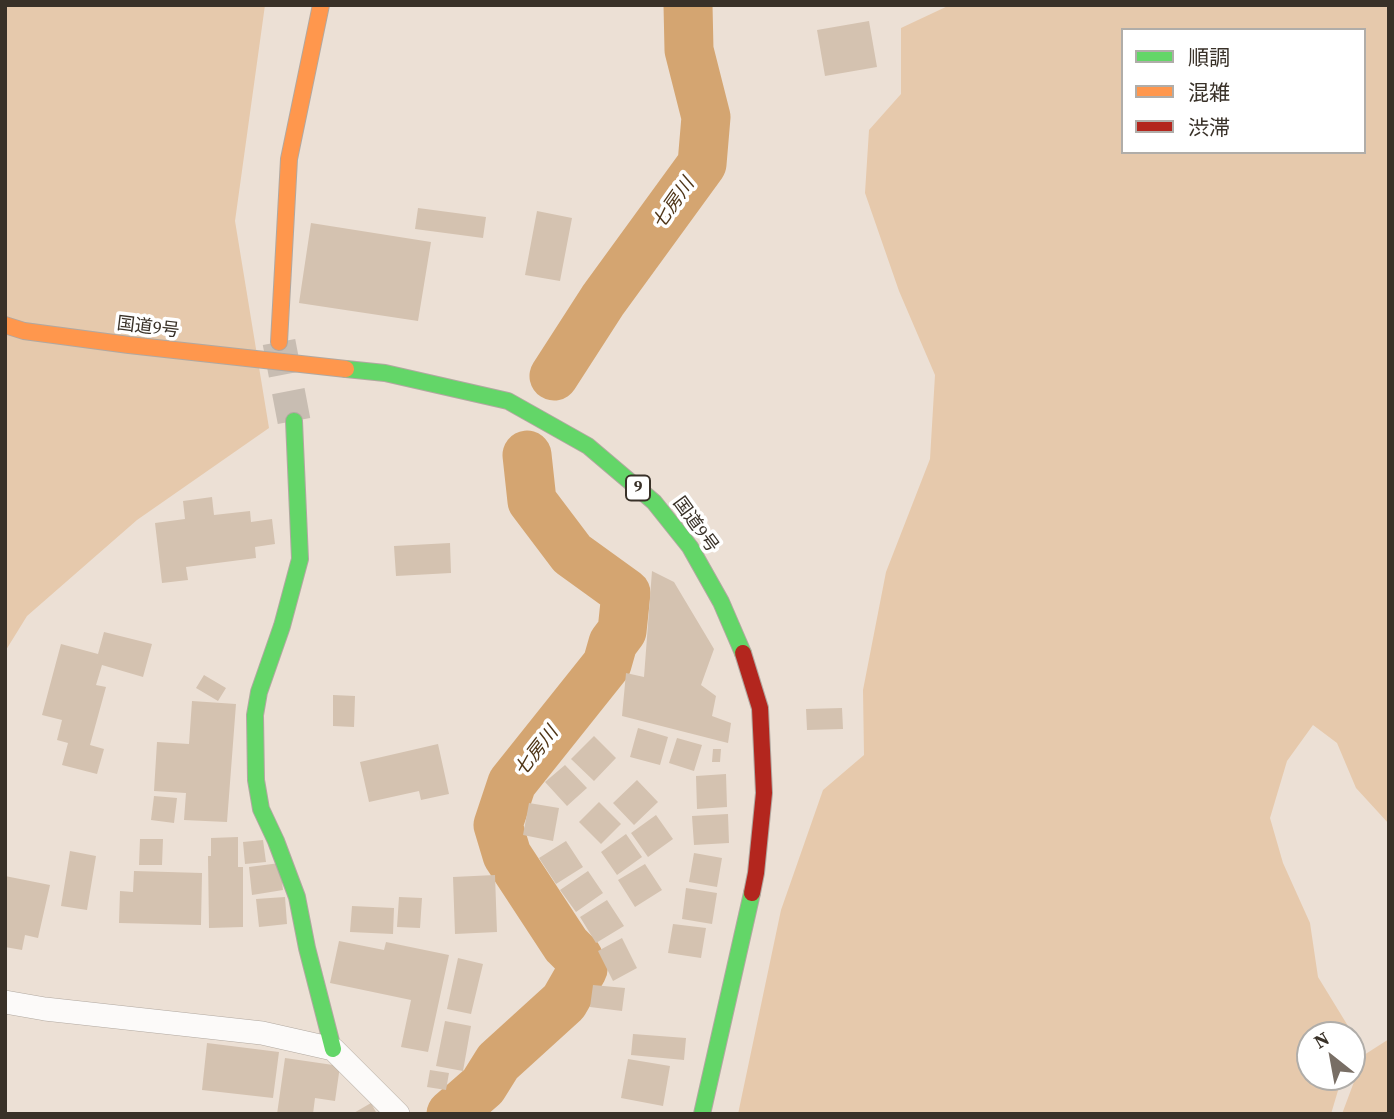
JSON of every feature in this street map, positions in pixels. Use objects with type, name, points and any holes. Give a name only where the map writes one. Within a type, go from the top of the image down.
[{"type":"main road","points":[[279,342],[289,159],[321,5]]},
{"type":"main road","name":"国道9号","points":[[5,325],[24,331],[129,345],[385,373],[508,401],[587,446],[654,502],[690,547],[721,602],[744,654],[760,708],[764,793],[757,873],[702,1114]]},
{"type":"main road","points":[[294,421],[300,559],[259,692],[255,715],[256,780],[261,809],[297,897],[333,1049]]},
{"type":"street","points":[[5,1002],[45,1009],[262,1033],[333,1049],[398,1114]]},
{"type":"shaded area","points":[[5,5],[265,5],[235,221],[269,428],[137,520],[27,616],[6,650],[5,757]]},
{"type":"shaded area","points":[[950,5],[1389,5],[1389,824],[1356,788],[1337,743],[1313,725],[1287,761],[1270,818],[1283,863],[1310,923],[1318,977],[1345,1021],[1296,1021],[1296,1091],[1338,1091],[1331,1114],[738,1114],[781,910],[823,790],[864,755],[863,690],[886,572],[930,459],[935,375],[899,291],[865,193],[869,130],[901,94],[901,28]]},
{"type":"shaded area","points":[[1389,1039],[1389,1114],[1342,1114],[1351,1091],[1366,1091],[1366,1054]]},
{"type":"building","points":[[869,21],[877,67],[825,76],[817,30]]},
{"type":"building","points":[[418,208],[486,217],[483,238],[415,229]]},
{"type":"building","points":[[537,211],[572,218],[560,281],[525,275]]},
{"type":"building","points":[[311,223],[431,242],[418,321],[299,303]]},
{"type":"building","points":[[212,497],[214,515],[250,511],[251,522],[272,519],[275,544],[255,547],[256,558],[186,567],[188,580],[162,583],[155,523],[185,519],[183,501]]},
{"type":"building","points":[[450,543],[451,573],[396,576],[394,546]]},
{"type":"building","points":[[652,571],[674,582],[714,649],[701,685],[716,696],[712,716],[731,723],[728,743],[622,716],[626,673],[644,677]]},
{"type":"building","points":[[104,632],[152,644],[143,677],[102,665],[96,685],[106,687],[90,745],[104,749],[97,774],[62,765],[68,743],[57,740],[62,720],[42,715],[61,644],[98,654]]},
{"type":"building","points":[[204,675],[226,688],[218,701],[196,688]]},
{"type":"building","points":[[333,695],[355,696],[354,727],[333,726]]},
{"type":"building","points":[[192,701],[236,704],[227,822],[184,820],[186,793],[154,791],[157,742],[189,744]]},
{"type":"building","points":[[842,708],[843,729],[807,730],[806,709]]},
{"type":"building","points":[[638,728],[668,737],[660,765],[630,757]]},
{"type":"building","points":[[594,736],[616,758],[594,781],[571,759]]},
{"type":"building","points":[[677,738],[702,745],[694,771],[669,763]]},
{"type":"building","points":[[438,744],[449,794],[421,800],[419,791],[369,802],[360,762]]},
{"type":"building","points":[[713,749],[721,749],[720,762],[712,762]]},
{"type":"building","points":[[565,765],[587,788],[567,806],[545,782]]},
{"type":"building","points":[[726,774],[727,807],[697,809],[696,776]]},
{"type":"building","points":[[637,780],[658,802],[634,825],[613,803]]},
{"type":"building","points":[[154,796],[177,798],[174,823],[151,820]]},
{"type":"building","points":[[599,802],[621,824],[601,844],[579,822]]},
{"type":"building","points":[[529,803],[559,808],[553,841],[523,835]]},
{"type":"building","points":[[728,814],[729,843],[694,845],[692,816]]},
{"type":"building","points":[[656,815],[673,839],[648,857],[631,833]]},
{"type":"building","points":[[626,834],[642,857],[617,875],[601,852]]},
{"type":"building","points":[[238,837],[238,867],[243,867],[243,927],[209,928],[208,856],[211,856],[211,838]]},
{"type":"building","points":[[140,839],[163,839],[162,865],[139,865]]},
{"type":"building","points":[[263,840],[266,862],[245,864],[243,842]]},
{"type":"building","points":[[566,841],[583,867],[556,884],[539,858]]},
{"type":"building","points":[[70,851],[96,856],[87,910],[61,906]]},
{"type":"building","points":[[694,853],[722,858],[717,887],[689,882]]},
{"type":"building","points":[[280,863],[283,890],[252,895],[249,867]]},
{"type":"building","points":[[645,864],[662,890],[635,907],[618,880]]},
{"type":"building","points":[[134,871],[202,873],[201,925],[119,923],[120,891],[133,892]]},
{"type":"building","points":[[588,871],[603,893],[576,912],[560,890]]},
{"type":"building","points":[[495,875],[497,932],[455,934],[453,877]]},
{"type":"building","points":[[5,876],[50,885],[38,938],[25,935],[22,950],[5,947]]},
{"type":"building","points":[[686,888],[717,893],[712,924],[682,919]]},
{"type":"building","points":[[285,897],[287,924],[259,927],[256,899]]},
{"type":"building","points":[[399,897],[422,898],[420,928],[397,927]]},
{"type":"building","points":[[607,900],[624,926],[596,943],[580,917]]},
{"type":"building","points":[[352,906],[394,908],[393,934],[350,932]]},
{"type":"building","points":[[673,924],[706,928],[701,958],[668,953]]},
{"type":"building","points":[[622,938],[637,968],[613,981],[598,951]]},
{"type":"building","points":[[339,941],[384,950],[386,942],[449,955],[428,1052],[401,1047],[411,1000],[330,983]]},
{"type":"building","points":[[458,958],[483,964],[471,1014],[447,1009]]},
{"type":"building","points":[[593,985],[625,988],[622,1011],[590,1007]]},
{"type":"building","points":[[445,1021],[471,1026],[463,1071],[436,1066]]},
{"type":"building","points":[[633,1034],[686,1038],[684,1060],[631,1055]]},
{"type":"building","points":[[207,1043],[279,1052],[273,1098],[202,1090]]},
{"type":"building","points":[[285,1058],[340,1066],[335,1101],[315,1098],[313,1114],[277,1114]]},
{"type":"building","points":[[628,1059],[670,1066],[663,1106],[621,1098]]},
{"type":"building","points":[[430,1070],[449,1073],[446,1090],[427,1087]]},
{"type":"building","points":[[371,1103],[377,1114],[352,1114]]},
{"type":"waterway","name":"七房川","points":[[554,376],[603,300],[702,164],[706,117],[689,50],[688,5]]},
{"type":"waterway","name":"七房川","points":[[451,1114],[483,1086],[498,1062],[564,1002],[583,969],[578,957],[566,945],[507,855],[498,825],[512,783],[607,664],[613,643],[622,631],[626,593],[572,554],[532,501],[527,455]]},
{"type":"tunnel","points":[[279,342],[294,421]]},
{"type":"traffic: fast","points":[[346,369],[385,373],[508,401],[588,446],[654,502],[690,547],[721,602],[743,653]]},
{"type":"traffic: fast","points":[[294,421],[300,559],[282,626],[259,692],[255,715],[256,780],[261,809],[297,897],[333,1049]]},
{"type":"traffic: fast","points":[[702,1114],[752,893]]},
{"type":"traffic: slow","points":[[279,342],[289,159],[321,5]]},
{"type":"traffic: slow","points":[[5,325],[24,331],[129,345],[346,369]]},
{"type":"traffic: jam","points":[[743,653],[760,708],[764,793],[752,893]]}]
